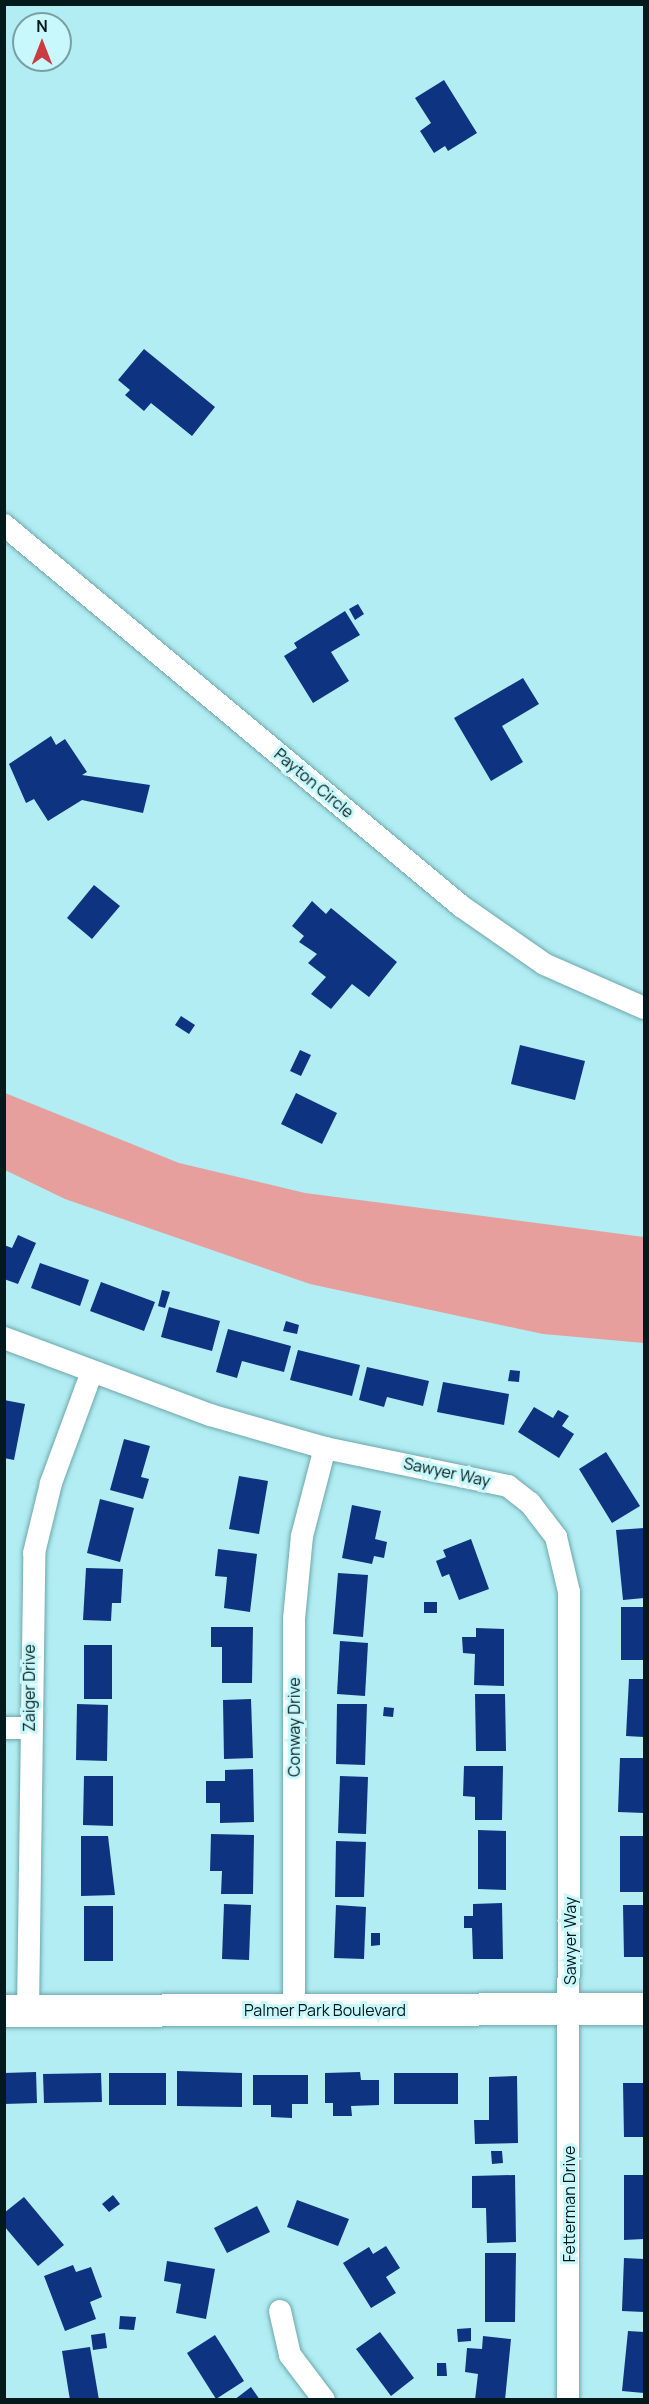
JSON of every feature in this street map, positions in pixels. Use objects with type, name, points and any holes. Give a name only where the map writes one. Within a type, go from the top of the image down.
[{"type":"main road","name":"Palmer Park Boulevard","points":[[16,2011],[645,2008]]},
{"type":"street","name":"Payton Circle","points":[[4,525],[461,906],[544,964],[645,1008]]},
{"type":"street","name":"Sawyer Way","points":[[4,1338],[91,1374],[325,1448],[507,1486],[530,1503],[556,1537],[569,1592],[570,2008]]},
{"type":"street","name":"Zaiger Drive","points":[[16,2011],[29,1728],[34,1553],[51,1483],[91,1374]]},
{"type":"street","name":"Conway Drive","points":[[294,2010],[294,1619],[302,1536],[325,1448]]},
{"type":"street","points":[[4,1728],[29,1728]]},
{"type":"street","name":"Fetterman Drive","points":[[568,2400],[570,2008]]},
{"type":"street","points":[[280,2311],[290,2355],[324,2400]]},
{"type":"shaded area","points":[[5,1093],[179,1163],[305,1193],[644,1237],[644,1343],[543,1334],[310,1284],[65,1199],[5,1170]]},
{"type":"building","points":[[444,80],[477,133],[448,151],[445,146],[434,153],[420,131],[431,123],[415,98]]},
{"type":"building","points":[[144,349],[215,407],[192,436],[151,403],[144,411],[125,395],[130,390],[118,380]]},
{"type":"building","points":[[358,604],[364,614],[355,620],[349,609]]},
{"type":"building","points":[[345,611],[360,635],[331,652],[349,681],[313,703],[284,656],[297,648],[294,643]]},
{"type":"building","points":[[523,678],[539,704],[502,726],[523,762],[491,781],[454,718]]},
{"type":"building","points":[[51,736],[56,745],[65,739],[87,772],[82,775],[150,785],[143,813],[82,800],[48,821],[34,799],[26,803],[9,764]]},
{"type":"building","points":[[94,885],[120,906],[92,939],[67,918]]},
{"type":"building","points":[[312,901],[326,914],[331,908],[397,962],[369,997],[352,984],[331,1009],[311,994],[326,977],[308,963],[317,954],[299,942],[304,936],[292,926]]},
{"type":"building","points":[[181,1016],[195,1025],[189,1034],[175,1025]]},
{"type":"building","points":[[520,1045],[585,1061],[575,1100],[511,1084]]},
{"type":"building","points":[[300,1050],[311,1055],[301,1076],[290,1071]]},
{"type":"building","points":[[296,1093],[337,1113],[322,1144],[281,1124]]},
{"type":"building","points":[[18,1235],[36,1243],[18,1284],[4,1279],[4,1245],[12,1248]]},
{"type":"building","points":[[40,1263],[89,1280],[80,1306],[31,1288]]},
{"type":"building","points":[[101,1282],[155,1302],[144,1331],[90,1311]]},
{"type":"building","points":[[162,1290],[170,1292],[165,1308],[158,1306]]},
{"type":"building","points":[[169,1307],[220,1321],[212,1351],[161,1337]]},
{"type":"building","points":[[286,1321],[299,1325],[297,1334],[283,1331]]},
{"type":"building","points":[[228,1329],[291,1346],[284,1372],[242,1361],[237,1378],[216,1372]]},
{"type":"building","points":[[298,1350],[360,1365],[352,1396],[290,1380]]},
{"type":"building","points":[[367,1367],[429,1381],[423,1406],[387,1397],[384,1407],[359,1400]]},
{"type":"building","points":[[510,1370],[520,1371],[519,1382],[508,1381]]},
{"type":"building","points":[[443,1382],[509,1394],[504,1425],[437,1412]]},
{"type":"building","points":[[4,1400],[25,1404],[14,1460],[4,1458]]},
{"type":"building","points":[[534,1407],[553,1418],[558,1410],[569,1416],[562,1426],[574,1434],[559,1458],[518,1432]]},
{"type":"building","points":[[124,1439],[150,1446],[141,1477],[149,1479],[143,1499],[110,1490]]},
{"type":"building","points":[[606,1452],[640,1506],[612,1523],[579,1469]]},
{"type":"building","points":[[239,1476],[268,1481],[259,1534],[229,1529]]},
{"type":"building","points":[[100,1499],[134,1508],[120,1562],[87,1553]]},
{"type":"building","points":[[352,1505],[381,1511],[375,1539],[387,1542],[384,1558],[374,1556],[372,1564],[342,1558]]},
{"type":"building","points":[[644,1528],[644,1598],[623,1600],[616,1530]]},
{"type":"building","points":[[471,1539],[489,1589],[459,1600],[449,1574],[442,1577],[436,1561],[446,1557],[443,1550]]},
{"type":"building","points":[[218,1549],[257,1554],[250,1612],[224,1608],[227,1577],[215,1576]]},
{"type":"building","points":[[86,1568],[123,1569],[121,1603],[112,1603],[111,1621],[83,1620]]},
{"type":"building","points":[[338,1573],[368,1575],[363,1637],[333,1634]]},
{"type":"building","points":[[424,1602],[437,1602],[437,1613],[424,1613]]},
{"type":"building","points":[[621,1607],[644,1607],[644,1660],[621,1660]]},
{"type":"building","points":[[211,1627],[253,1627],[252,1683],[222,1683],[222,1647],[211,1647]]},
{"type":"building","points":[[476,1628],[504,1629],[504,1686],[474,1685],[475,1654],[463,1653],[462,1637],[476,1637]]},
{"type":"building","points":[[340,1641],[368,1643],[365,1696],[337,1694]]},
{"type":"building","points":[[84,1645],[112,1645],[112,1699],[84,1699]]},
{"type":"building","points":[[629,1679],[644,1679],[644,1737],[626,1736]]},
{"type":"building","points":[[475,1694],[505,1694],[506,1751],[476,1751]]},
{"type":"building","points":[[251,1699],[253,1758],[224,1759],[223,1700]]},
{"type":"building","points":[[77,1704],[108,1705],[107,1761],[76,1760]]},
{"type":"building","points":[[337,1704],[367,1704],[365,1765],[336,1764]]},
{"type":"building","points":[[384,1707],[394,1708],[393,1717],[383,1716]]},
{"type":"building","points":[[620,1758],[644,1758],[644,1813],[618,1812]]},
{"type":"building","points":[[464,1766],[503,1766],[502,1820],[475,1820],[475,1797],[463,1796]]},
{"type":"building","points":[[253,1769],[254,1822],[220,1823],[220,1803],[206,1803],[206,1781],[225,1781],[225,1770]]},
{"type":"building","points":[[84,1776],[113,1776],[113,1826],[83,1825]]},
{"type":"building","points":[[340,1776],[368,1777],[366,1834],[338,1833]]},
{"type":"building","points":[[478,1830],[506,1831],[506,1890],[478,1889]]},
{"type":"building","points":[[211,1834],[254,1835],[253,1894],[221,1894],[222,1871],[210,1871]]},
{"type":"building","points":[[81,1836],[108,1836],[115,1895],[81,1896]]},
{"type":"building","points":[[620,1836],[644,1836],[644,1892],[620,1892]]},
{"type":"building","points":[[336,1841],[366,1842],[364,1897],[335,1897]]},
{"type":"building","points":[[502,1903],[503,1959],[473,1959],[472,1928],[464,1928],[464,1916],[473,1916],[473,1904]]},
{"type":"building","points":[[224,1904],[251,1905],[249,1960],[222,1959]]},
{"type":"building","points":[[336,1905],[366,1907],[364,1959],[334,1958]]},
{"type":"building","points":[[623,1905],[644,1905],[644,1957],[624,1957]]},
{"type":"building","points":[[84,1906],[113,1906],[113,1961],[84,1961]]},
{"type":"building","points":[[371,1933],[380,1933],[380,1945],[371,1946]]},
{"type":"building","points":[[177,2071],[242,2073],[242,2107],[177,2106]]},
{"type":"building","points":[[36,2072],[37,2103],[4,2104],[4,2073]]},
{"type":"building","points":[[360,2072],[361,2080],[379,2080],[379,2105],[351,2106],[352,2116],[333,2116],[333,2103],[325,2103],[325,2073]]},
{"type":"building","points":[[101,2073],[102,2102],[44,2103],[43,2074]]},
{"type":"building","points":[[109,2073],[166,2073],[166,2105],[109,2105]]},
{"type":"building","points":[[394,2073],[458,2073],[458,2104],[394,2104]]},
{"type":"building","points":[[253,2075],[308,2075],[308,2104],[292,2104],[292,2118],[271,2117],[271,2105],[253,2105]]},
{"type":"building","points":[[517,2076],[518,2143],[475,2144],[474,2120],[489,2120],[489,2077]]},
{"type":"building","points":[[623,2083],[644,2083],[644,2137],[624,2137]]},
{"type":"building","points":[[491,2151],[502,2151],[503,2163],[492,2164]]},
{"type":"building","points":[[515,2175],[516,2242],[487,2243],[486,2208],[472,2208],[472,2176]]},
{"type":"building","points":[[624,2175],[644,2175],[644,2239],[624,2240]]},
{"type":"building","points":[[113,2195],[120,2204],[109,2212],[102,2204]]},
{"type":"building","points":[[24,2197],[64,2245],[38,2266],[4,2226],[4,2213]]},
{"type":"building","points":[[297,2200],[349,2219],[338,2246],[287,2227]]},
{"type":"building","points":[[257,2206],[270,2232],[227,2253],[214,2228]]},
{"type":"building","points":[[386,2246],[400,2268],[386,2277],[396,2293],[371,2308],[343,2263],[369,2247],[373,2254]]},
{"type":"building","points":[[485,2253],[516,2253],[515,2322],[485,2322]]},
{"type":"building","points":[[624,2258],[644,2259],[644,2312],[622,2311]]},
{"type":"building","points":[[167,2261],[215,2269],[206,2319],[176,2313],[181,2284],[164,2281]]},
{"type":"building","points":[[73,2265],[76,2272],[91,2267],[102,2297],[90,2302],[96,2319],[65,2331],[44,2276]]},
{"type":"building","points":[[120,2316],[136,2317],[134,2330],[119,2329]]},
{"type":"building","points":[[471,2328],[471,2341],[458,2342],[457,2329]]},
{"type":"building","points":[[628,2331],[644,2332],[644,2393],[622,2391]]},
{"type":"building","points":[[380,2332],[414,2378],[391,2396],[356,2349]]},
{"type":"building","points":[[105,2333],[107,2348],[93,2350],[91,2335]]},
{"type":"building","points":[[215,2335],[244,2381],[216,2399],[187,2353]]},
{"type":"building","points":[[483,2336],[511,2339],[505,2400],[475,2400],[478,2374],[465,2372],[467,2348],[482,2349]]},
{"type":"building","points":[[90,2347],[99,2400],[70,2400],[62,2351]]},
{"type":"building","points":[[437,2363],[446,2363],[447,2376],[437,2376]]},
{"type":"building","points":[[251,2387],[260,2400],[234,2400]]}]
